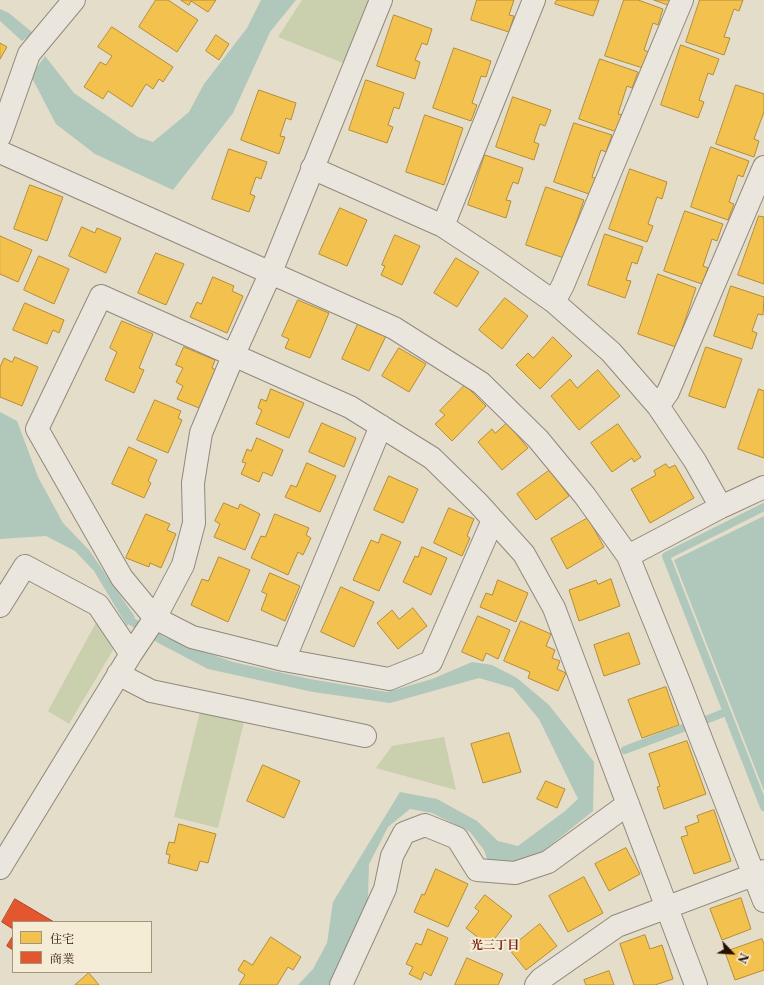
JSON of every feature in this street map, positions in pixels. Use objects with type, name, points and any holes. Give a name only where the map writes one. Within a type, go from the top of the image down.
[{"type":"street","points":[[0,136],[29,54],[74,0]]},
{"type":"street","points":[[1,862],[144,634],[183,565],[194,523],[193,483],[201,433],[234,354],[271,272],[381,0]]},
{"type":"street","points":[[443,226],[534,0]]},
{"type":"street","points":[[554,302],[566,277],[682,0]]},
{"type":"street","points":[[0,152],[394,328],[481,383],[538,439],[585,496],[628,556],[759,873],[764,901]]},
{"type":"street","points":[[658,406],[668,392],[764,167]]},
{"type":"street","points":[[312,168],[443,226],[554,302],[611,352],[658,406],[695,461],[721,507]]},
{"type":"street","points":[[144,634],[122,578],[38,429],[101,296],[350,407],[432,458],[524,554],[554,608],[696,985]]},
{"type":"street","points":[[284,660],[381,426]]},
{"type":"street","points":[[628,556],[721,507],[764,487]]},
{"type":"street","points":[[0,606],[25,566],[98,605],[144,634],[192,637],[284,660],[389,679],[431,662],[493,520]]},
{"type":"street","points":[[118,674],[151,691],[365,736]]},
{"type":"street","points":[[341,985],[385,889],[392,856],[404,833],[424,825],[457,838],[477,870],[515,873],[548,862],[628,804]]},
{"type":"street","points":[[540,983],[617,926],[759,873]]},
{"type":"green space","points":[[302,0],[370,0],[343,63],[278,37]]},
{"type":"green space","points":[[98,619],[113,650],[69,724],[48,711]]},
{"type":"green space","points":[[200,712],[244,722],[218,828],[174,817]]},
{"type":"green space","points":[[444,737],[456,790],[376,768],[392,746]]},
{"type":"shaded area","points":[[261,0],[296,0],[270,32],[233,113],[173,190],[95,154],[56,124],[31,76],[45,56],[74,93],[138,137],[153,142],[189,112],[204,84],[247,28]]},
{"type":"shaded area","points":[[0,9],[9,13],[33,33],[22,41],[0,21]]},
{"type":"shaded area","points":[[0,412],[17,421],[38,477],[63,523],[89,550],[135,617],[127,626],[94,571],[75,551],[46,536],[0,539]]},
{"type":"shaded area","points":[[764,516],[764,791],[674,560]]},
{"type":"shaded area","points":[[164,637],[233,662],[310,679],[387,692],[432,679],[472,662],[492,665],[517,678],[549,705],[594,762],[593,811],[542,852],[514,862],[487,859],[484,850],[470,832],[432,813],[410,809],[388,827],[369,864],[368,899],[330,985],[298,985],[313,969],[327,943],[333,902],[400,792],[437,799],[477,821],[498,841],[518,846],[565,811],[578,799],[539,719],[513,688],[479,678],[390,703],[313,692],[208,669],[162,645]]},
{"type":"building: 住宅","points":[[156,0],[168,0],[198,20],[177,52],[139,27]]},
{"type":"building: 住宅","points":[[181,0],[216,0],[208,12],[191,1],[189,5]]},
{"type":"building: 住宅","points":[[477,0],[514,0],[509,15],[514,16],[509,32],[471,20]]},
{"type":"building: 住宅","points":[[557,0],[599,0],[593,16],[555,4]]},
{"type":"building: 住宅","points":[[624,0],[638,0],[663,9],[658,25],[653,23],[644,50],[649,52],[643,68],[605,56]]},
{"type":"building: 住宅","points":[[654,0],[671,0],[669,5]]},
{"type":"building: 住宅","points":[[700,0],[743,0],[739,11],[734,9],[724,37],[730,38],[724,55],[686,42]]},
{"type":"building: 住宅","points":[[394,15],[432,29],[427,45],[422,43],[415,60],[420,62],[415,79],[377,66]]},
{"type":"building: 住宅","points":[[112,27],[173,67],[163,82],[159,79],[153,89],[146,84],[132,107],[108,91],[103,99],[84,87],[100,62],[106,65],[112,56],[98,47]]},
{"type":"building: 住宅","points":[[216,35],[229,44],[219,60],[206,51]]},
{"type":"building: 住宅","points":[[0,43],[7,47],[0,59]]},
{"type":"building: 住宅","points":[[681,45],[719,59],[713,75],[708,73],[699,100],[704,102],[698,118],[661,105]]},
{"type":"building: 住宅","points":[[454,48],[491,61],[486,77],[481,76],[472,103],[477,105],[471,121],[433,108]]},
{"type":"building: 住宅","points":[[600,59],[638,72],[632,88],[627,86],[618,114],[623,115],[617,132],[579,119]]},
{"type":"building: 住宅","points":[[366,80],[404,93],[399,109],[394,107],[388,125],[393,127],[387,143],[349,130]]},
{"type":"building: 住宅","points":[[736,85],[764,94],[764,112],[754,139],[759,141],[754,157],[716,144]]},
{"type":"building: 住宅","points":[[259,90],[296,103],[291,120],[286,118],[280,136],[285,137],[279,154],[241,140]]},
{"type":"building: 住宅","points":[[513,97],[551,110],[545,126],[540,124],[534,142],[539,144],[534,160],[496,147]]},
{"type":"building: 住宅","points":[[425,115],[463,128],[444,185],[406,172]]},
{"type":"building: 住宅","points":[[574,123],[612,135],[606,152],[601,150],[592,177],[597,179],[592,195],[554,182]]},
{"type":"building: 住宅","points":[[711,147],[749,161],[743,177],[738,175],[729,202],[734,204],[728,220],[691,207]]},
{"type":"building: 住宅","points":[[229,149],[267,162],[261,179],[256,177],[250,194],[255,196],[249,212],[212,199]]},
{"type":"building: 住宅","points":[[485,155],[523,168],[518,184],[513,182],[506,200],[511,201],[506,218],[468,205]]},
{"type":"building: 住宅","points":[[630,169],[667,182],[662,199],[657,197],[648,224],[653,226],[647,242],[609,229]]},
{"type":"building: 住宅","points":[[30,185],[63,197],[47,241],[14,229]]},
{"type":"building: 住宅","points":[[546,187],[584,200],[564,258],[526,245]]},
{"type":"building: 住宅","points":[[340,208],[367,220],[347,266],[319,254]]},
{"type":"building: 住宅","points":[[685,211],[723,224],[717,241],[712,239],[703,266],[708,268],[702,284],[664,271]]},
{"type":"building: 住宅","points":[[759,216],[764,217],[764,284],[738,275]]},
{"type":"building: 住宅","points":[[82,227],[95,233],[97,228],[121,238],[106,273],[69,256]]},
{"type":"building: 住宅","points":[[605,234],[643,247],[637,264],[632,262],[626,280],[631,281],[625,298],[588,285]]},
{"type":"building: 住宅","points":[[395,235],[420,246],[402,285],[381,275],[385,266],[382,265]]},
{"type":"building: 住宅","points":[[0,236],[32,250],[18,282],[0,274]]},
{"type":"building: 住宅","points":[[156,253],[184,264],[166,305],[138,293]]},
{"type":"building: 住宅","points":[[39,256],[69,269],[54,304],[24,290]]},
{"type":"building: 住宅","points":[[456,258],[479,272],[457,307],[434,293]]},
{"type":"building: 住宅","points":[[658,274],[696,288],[676,347],[638,334]]},
{"type":"building: 住宅","points":[[213,277],[234,286],[232,291],[243,296],[227,333],[190,317],[197,302],[201,304]]},
{"type":"building: 住宅","points":[[731,286],[764,297],[763,315],[758,314],[752,331],[757,333],[752,349],[714,336]]},
{"type":"building: 住宅","points":[[505,298],[528,316],[502,349],[479,330]]},
{"type":"building: 住宅","points":[[298,300],[329,313],[310,358],[285,348],[289,339],[282,336]]},
{"type":"building: 住宅","points":[[25,303],[64,320],[59,333],[53,330],[47,344],[13,330]]},
{"type":"building: 住宅","points":[[122,321],[153,334],[139,368],[144,370],[134,393],[105,380],[117,352],[110,348]]},
{"type":"building: 住宅","points":[[359,322],[387,334],[369,371],[342,359]]},
{"type":"building: 住宅","points":[[553,337],[572,356],[540,389],[516,365],[528,353],[533,358]]},
{"type":"building: 住宅","points":[[184,347],[215,360],[212,368],[216,370],[199,408],[177,399],[183,386],[176,382],[183,368],[176,365]]},
{"type":"building: 住宅","points":[[706,347],[742,359],[725,408],[689,396]]},
{"type":"building: 住宅","points":[[399,348],[426,364],[409,392],[382,376]]},
{"type":"building: 住宅","points":[[15,357],[38,367],[22,406],[0,397],[0,367],[4,358],[12,362]]},
{"type":"building: 住宅","points":[[598,370],[620,396],[579,430],[551,396],[570,379],[577,388]]},
{"type":"building: 住宅","points":[[465,385],[486,406],[452,441],[435,424],[445,415],[440,411]]},
{"type":"building: 住宅","points":[[271,389],[304,403],[289,438],[256,424],[262,410],[258,408],[261,399],[266,401]]},
{"type":"building: 住宅","points":[[759,389],[764,391],[764,458],[738,449]]},
{"type":"building: 住宅","points":[[155,400],[181,411],[178,418],[182,420],[168,453],[137,440]]},
{"type":"building: 住宅","points":[[322,423],[356,438],[344,467],[309,452]]},
{"type":"building: 住宅","points":[[507,423],[528,448],[502,470],[478,442],[492,429],[495,433]]},
{"type":"building: 住宅","points":[[618,424],[641,457],[634,462],[632,458],[612,472],[591,443]]},
{"type":"building: 住宅","points":[[257,438],[283,450],[272,476],[263,472],[259,482],[241,474],[246,463],[242,462],[247,449],[251,451]]},
{"type":"building: 住宅","points":[[129,447],[157,460],[148,481],[151,483],[144,498],[112,484]]},
{"type":"building: 住宅","points":[[307,463],[336,476],[320,512],[285,497],[291,485],[296,487]]},
{"type":"building: 住宅","points":[[666,464],[669,468],[675,465],[694,498],[650,523],[631,489],[656,475],[654,471]]},
{"type":"building: 住宅","points":[[550,470],[569,496],[536,520],[517,494]]},
{"type":"building: 住宅","points":[[389,476],[418,489],[403,523],[374,510]]},
{"type":"building: 住宅","points":[[224,503],[238,509],[240,504],[260,514],[245,550],[214,537],[220,524],[215,521]]},
{"type":"building: 住宅","points":[[449,508],[474,519],[467,536],[470,538],[462,556],[434,543]]},
{"type":"building: 住宅","points":[[146,514],[170,524],[167,530],[176,534],[161,568],[150,563],[149,567],[126,558]]},
{"type":"building: 住宅","points":[[275,514],[309,528],[306,535],[311,538],[303,555],[298,552],[288,575],[251,558],[261,536],[265,537]]},
{"type":"building: 住宅","points":[[588,518],[604,547],[567,569],[551,539]]},
{"type":"building: 住宅","points":[[382,534],[401,542],[379,591],[353,580],[371,540],[378,543]]},
{"type":"building: 住宅","points":[[422,547],[447,558],[431,595],[403,582],[415,556],[418,557]]},
{"type":"building: 住宅","points":[[219,557],[250,570],[228,622],[191,605],[202,579],[208,581]]},
{"type":"building: 住宅","points":[[270,573],[300,586],[285,621],[261,610],[267,594],[262,592]]},
{"type":"building: 住宅","points":[[611,579],[620,606],[579,621],[569,590],[596,580],[598,584]]},
{"type":"building: 住宅","points":[[498,580],[528,593],[516,622],[480,607],[486,593],[492,595]]},
{"type":"building: 住宅","points":[[341,587],[374,602],[354,647],[321,632]]},
{"type":"building: 住宅","points":[[413,608],[427,626],[398,649],[377,623],[392,610],[399,619]]},
{"type":"building: 住宅","points":[[478,616],[510,630],[498,659],[486,653],[483,661],[462,652]]},
{"type":"building: 住宅","points":[[521,621],[551,634],[546,646],[555,650],[552,658],[560,661],[557,669],[566,673],[558,691],[528,678],[530,672],[504,661]]},
{"type":"building: 住宅","points":[[629,633],[640,664],[604,676],[594,645]]},
{"type":"building: 住宅","points":[[666,687],[679,725],[642,738],[628,700]]},
{"type":"building: 住宅","points":[[509,733],[521,772],[483,783],[471,744]]},
{"type":"building: 住宅","points":[[687,741],[706,794],[664,809],[657,787],[660,786],[649,754]]},
{"type":"building: 住宅","points":[[263,765],[300,781],[284,818],[247,801]]},
{"type":"building: 住宅","points":[[546,781],[565,789],[557,808],[537,799]]},
{"type":"building: 住宅","points":[[714,810],[731,861],[694,874],[681,837],[688,835],[685,827],[699,822],[697,816]]},
{"type":"building: 住宅","points":[[179,824],[216,834],[208,863],[200,861],[197,871],[168,863],[170,855],[166,854],[169,842],[174,843]]},
{"type":"building: 住宅","points":[[626,848],[640,874],[609,891],[595,864]]},
{"type":"building: 住宅","points":[[436,869],[468,884],[448,927],[414,912]]},
{"type":"building: 住宅","points":[[584,877],[603,913],[568,932],[549,896]]},
{"type":"building: 住宅","points":[[485,895],[512,916],[489,946],[466,928],[479,911],[475,908]]},
{"type":"building: 住宅","points":[[741,898],[751,929],[722,940],[710,909]]},
{"type":"building: 住宅","points":[[540,924],[557,946],[526,970],[509,949]]},
{"type":"building: 住宅","points":[[428,929],[448,938],[431,976],[424,972],[421,980],[409,974],[413,967],[406,964],[416,943],[421,945]]},
{"type":"building: 住宅","points":[[645,935],[650,949],[662,945],[673,979],[655,985],[634,985],[620,944]]},
{"type":"building: 住宅","points":[[271,937],[301,957],[293,970],[288,967],[277,985],[239,985],[245,975],[238,970],[244,960],[252,965]]},
{"type":"building: 住宅","points":[[762,939],[764,944],[764,970],[735,980],[725,952]]},
{"type":"building: 住宅","points":[[467,958],[503,974],[498,985],[455,985]]},
{"type":"building: 住宅","points":[[609,971],[614,985],[586,985],[584,980]]},
{"type":"building: 住宅","points":[[89,973],[99,985],[75,985]]},
{"type":"building: 商業","points":[[15,899],[52,921],[12,921],[12,928],[2,922]]},
{"type":"building: 商業","points":[[12,938],[12,949],[7,946]]},
{"type":"waterway","points":[[764,507],[666,556],[764,807]]},
{"type":"waterway","points":[[131,621],[163,641]]},
{"type":"waterway","points":[[708,719],[726,712]]},
{"type":"waterway","points":[[625,750],[683,728]]},
{"type":"district","name":"光三丁目","points":[[495,946]]}]
